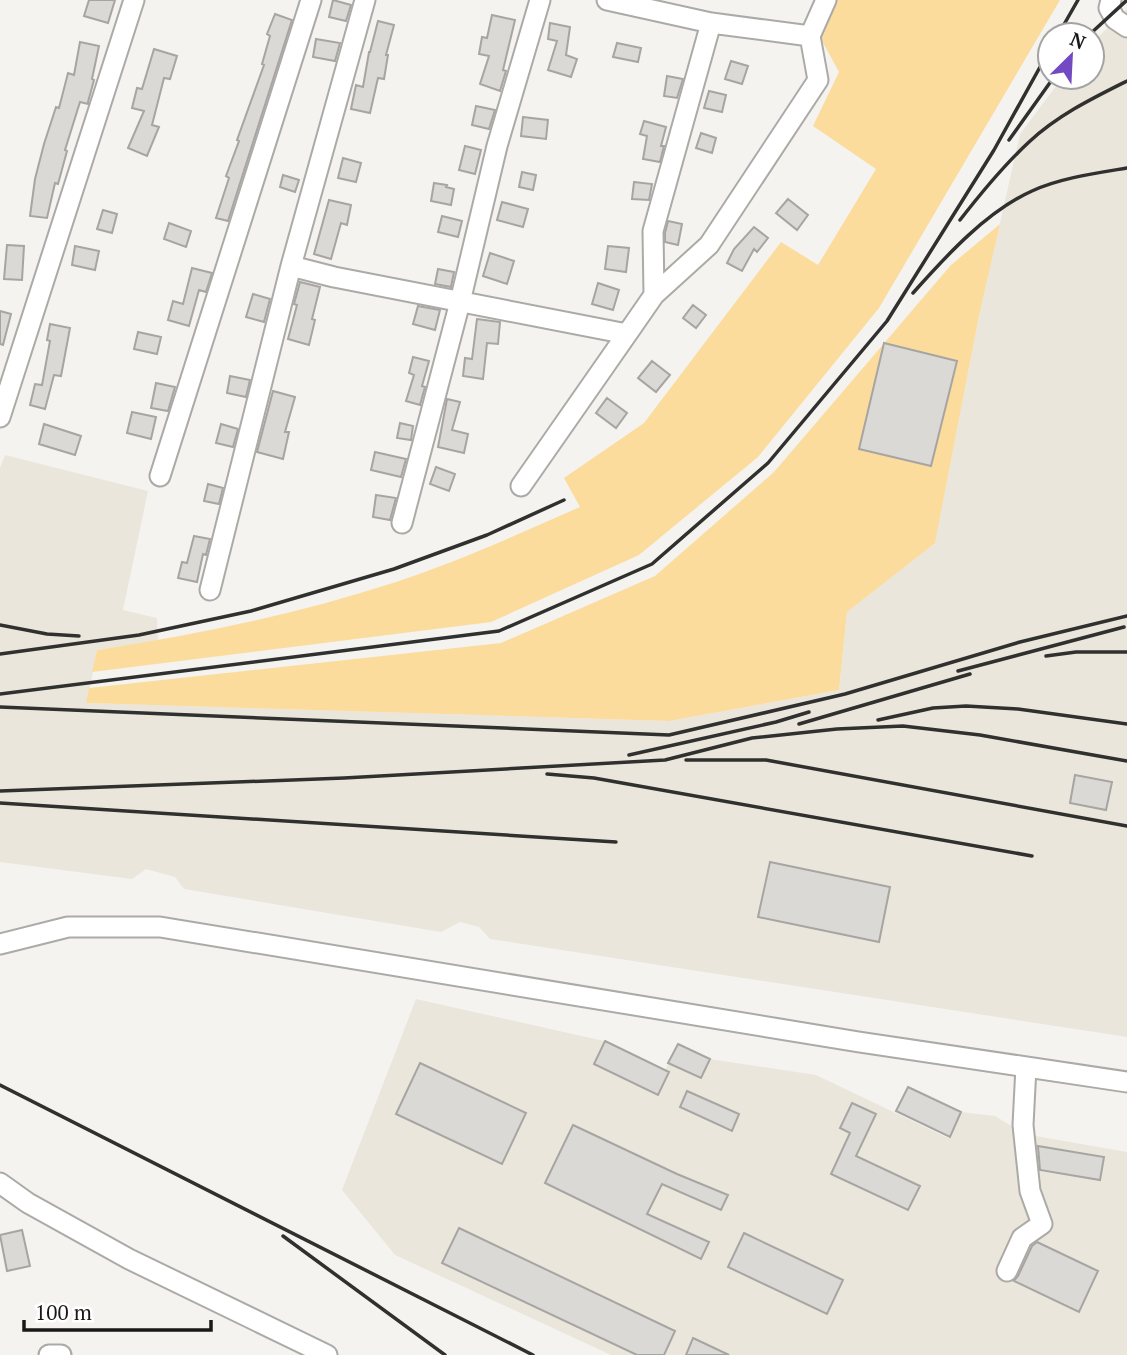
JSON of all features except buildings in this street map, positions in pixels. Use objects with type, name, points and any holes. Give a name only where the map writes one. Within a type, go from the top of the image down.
[{"type":"street","points":[[0,417],[134,0]]},
{"type":"street","points":[[160,475],[311,0]]},
{"type":"street","points":[[210,590],[291,266],[365,0]]},
{"type":"street","points":[[402,523],[460,302],[497,146],[540,0]]},
{"type":"street","points":[[607,0],[711,23],[810,36]]},
{"type":"street","points":[[521,486],[654,295],[709,246],[818,80],[810,36],[826,0]]},
{"type":"street","points":[[1111,0],[1109,8],[1115,19],[1127,27]]},
{"type":"street","points":[[654,295],[653,231],[711,23]]},
{"type":"street","points":[[291,266],[334,277],[627,334]]},
{"type":"street","points":[[0,944],[68,927],[160,927],[859,1042],[1127,1082]]},
{"type":"street","points":[[1007,1271],[1022,1238],[1042,1224],[1030,1191],[1023,1125],[1026,1067]]},
{"type":"street","points":[[0,1183],[28,1203],[129,1259],[327,1355]]},
{"type":"street","points":[[49,1355],[61,1355]]},
{"type":"shaded area","points":[[836,0],[1060,0],[1048,21],[1036,21],[1036,41],[879,308],[758,457],[639,555],[491,622],[92,672],[97,650],[172,638],[357,594],[441,566],[580,507],[564,478],[644,423],[781,242],[818,265],[876,169],[813,126],[839,72],[821,39]]},
{"type":"shaded area","points":[[1127,9],[1127,1037],[490,939],[479,927],[460,922],[441,932],[184,889],[175,877],[146,869],[132,879],[0,862],[0,468],[5,455],[148,491],[123,610],[157,618],[158,641],[97,650],[87,703],[669,721],[839,690],[847,612],[935,542],[979,316],[1020,134],[1052,91],[1106,91],[1106,29]]},
{"type":"shaded area","points":[[1000,224],[979,316],[935,543],[847,612],[839,690],[669,721],[86,703],[89,688],[501,643],[655,576],[774,472],[951,265]]},
{"type":"shaded area","points":[[416,999],[604,1041],[665,1070],[678,1044],[710,1059],[816,1075],[948,1138],[961,1112],[995,1116],[1024,1134],[1127,1152],[1127,1355],[611,1355],[395,1255],[342,1190]]},
{"type":"railway","points":[[1066,21],[1078,0]]},
{"type":"railway","points":[[1104,21],[1127,0]]},
{"type":"railway","points":[[0,694],[499,631],[652,564],[768,463],[887,321],[994,150],[1036,74]]},
{"type":"railway","points":[[960,220],[1002,170],[1040,132],[1076,108],[1127,81]]},
{"type":"railway","points":[[1009,140],[1044,91]]},
{"type":"railway","points":[[913,293],[983,222],[1015,200],[1054,183],[1127,168]]},
{"type":"railway","points":[[0,654],[139,635],[251,611],[394,569],[487,535],[564,500]]},
{"type":"railway","points":[[0,707],[669,735],[845,694],[1020,642],[1127,616]]},
{"type":"railway","points":[[0,625],[47,634],[79,636]]},
{"type":"railway","points":[[958,671],[1124,627]]},
{"type":"railway","points":[[1046,656],[1076,652],[1127,652]]},
{"type":"railway","points":[[799,724],[970,674]]},
{"type":"railway","points":[[878,720],[933,708],[966,706],[1018,709],[1127,724]]},
{"type":"railway","points":[[629,755],[809,712]]},
{"type":"railway","points":[[0,791],[344,778],[665,760],[752,738],[837,729],[903,726],[980,735],[1127,761]]},
{"type":"railway","points":[[686,760],[766,760],[1127,826]]},
{"type":"railway","points":[[547,774],[594,778],[1032,856]]},
{"type":"railway","points":[[0,803],[616,842]]},
{"type":"railway","points":[[0,1085],[533,1355]]},
{"type":"railway","points":[[283,1236],[445,1355]]}]
